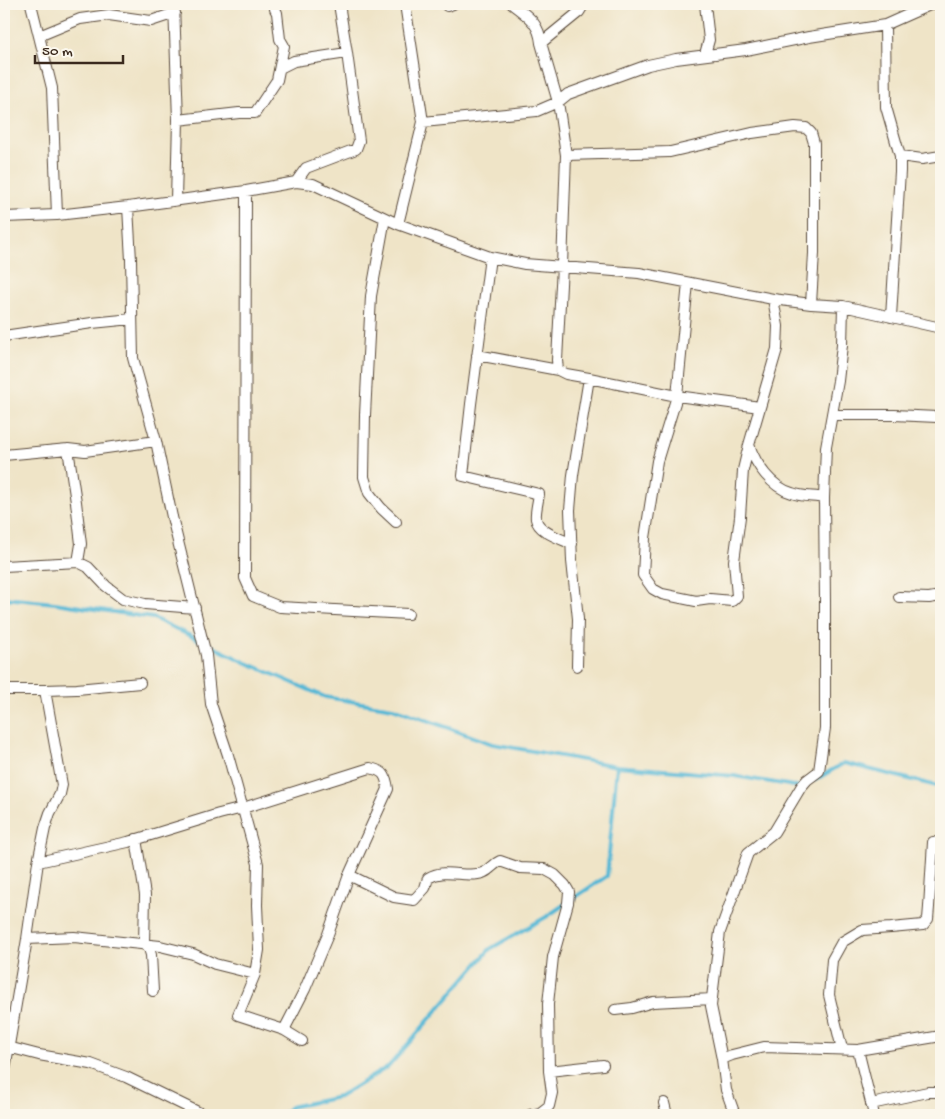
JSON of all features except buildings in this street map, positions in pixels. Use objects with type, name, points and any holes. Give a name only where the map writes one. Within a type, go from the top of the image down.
[{"type":"street","points":[[31,4],[52,88],[57,215]]},
{"type":"street","points":[[296,182],[306,168],[356,150],[359,142],[339,4]]},
{"type":"street","points":[[398,224],[423,122],[405,4]]},
{"type":"street","points":[[512,4],[536,25],[540,34],[558,102],[566,155],[558,370]]},
{"type":"street","points":[[541,43],[579,12],[584,4]]},
{"type":"street","points":[[705,4],[709,40],[705,54]]},
{"type":"street","points":[[423,122],[537,112],[558,102],[568,94],[648,65],[705,54],[746,50],[809,37],[885,25],[933,4]]},
{"type":"street","points":[[39,36],[80,19],[109,15],[151,21],[175,8],[178,120],[176,200]]},
{"type":"street","points":[[178,120],[239,112],[255,113],[277,80],[280,68],[284,46],[280,39],[275,9]]},
{"type":"street","points":[[885,25],[886,107],[900,156],[891,317]]},
{"type":"street","points":[[280,68],[294,61],[347,53]]},
{"type":"street","points":[[566,155],[670,152],[752,134],[795,127],[806,128],[811,133],[814,143],[814,254],[811,304]]},
{"type":"street","points":[[900,156],[922,159],[941,156]]},
{"type":"street","points":[[4,217],[57,215],[128,207],[246,191],[296,182],[313,184],[398,224],[490,256],[525,264],[639,273],[773,299],[843,306],[941,328]]},
{"type":"street","points":[[246,191],[245,578],[253,596],[280,607],[408,614]]},
{"type":"street","points":[[128,207],[133,358],[156,441],[172,517],[206,655],[211,704],[228,755],[258,864],[259,950],[255,974],[238,1015],[284,1030],[302,1041]]},
{"type":"street","points":[[386,218],[371,296],[364,477],[369,493],[396,522]]},
{"type":"street","points":[[490,256],[463,476],[539,494],[536,520],[540,527],[544,531],[572,544]]},
{"type":"street","points":[[688,283],[677,396],[657,461],[645,538],[643,575],[652,589],[662,594],[696,601],[710,599],[732,601],[737,596],[734,561],[740,517],[743,470],[777,349],[778,326],[773,299]]},
{"type":"street","points":[[735,1115],[726,1090],[722,1059],[711,1006],[720,932],[748,853],[774,832],[801,787],[819,771],[825,719],[824,498],[826,447],[842,345],[843,306]]},
{"type":"street","points":[[4,336],[132,319]]},
{"type":"street","points":[[477,355],[558,370],[566,374],[677,396],[760,407]]},
{"type":"street","points":[[576,666],[578,619],[572,560],[570,510],[573,475],[589,378]]},
{"type":"street","points":[[832,415],[894,414],[937,417]]},
{"type":"street","points":[[4,455],[68,449],[85,451],[156,441]]},
{"type":"street","points":[[749,445],[762,470],[778,487],[793,494],[824,498]]},
{"type":"street","points":[[68,449],[81,544],[78,562]]},
{"type":"street","points":[[4,566],[78,562],[88,567],[106,586],[123,599],[145,604],[195,608]]},
{"type":"street","points":[[899,597],[929,598],[941,596]]},
{"type":"street","points":[[4,690],[77,689],[140,683]]},
{"type":"street","points":[[4,1075],[6,1046],[27,939],[38,862],[45,828],[62,785],[45,690]]},
{"type":"street","points":[[38,862],[136,839],[370,768],[380,770],[387,778],[388,789],[349,875],[327,937],[305,989],[284,1030]]},
{"type":"street","points":[[136,839],[144,895],[146,945],[151,955],[153,991]]},
{"type":"street","points":[[842,1048],[829,994],[832,960],[842,942],[862,930],[923,925],[928,919],[933,842]]},
{"type":"street","points":[[349,875],[394,897],[414,900],[425,888],[428,878],[436,873],[476,875],[487,872],[495,863],[500,861],[520,868],[544,869],[555,875],[565,885],[569,892],[568,903],[553,957],[548,1004],[549,1071],[552,1093],[549,1106],[540,1113],[530,1115]]},
{"type":"street","points":[[27,939],[74,937],[160,946],[193,954],[214,964],[255,974]]},
{"type":"street","points":[[615,1010],[632,1008],[653,1002],[712,999]]},
{"type":"street","points":[[722,1059],[764,1047],[858,1050],[941,1036]]},
{"type":"street","points":[[6,1046],[91,1064],[126,1077],[204,1115]]},
{"type":"street","points":[[858,1050],[874,1115]]},
{"type":"street","points":[[549,1071],[603,1065]]},
{"type":"street","points":[[871,1104],[928,1092],[941,1092]]},
{"type":"street","points":[[664,1103],[667,1115]]},
{"type":"waterway","points":[[4,598],[55,603],[153,618],[245,662],[325,697],[393,708],[493,744],[617,766],[734,776],[800,787]]},
{"type":"waterway","points":[[815,780],[844,763],[941,787]]},
{"type":"waterway","points":[[571,900],[607,876],[617,766]]},
{"type":"waterway","points":[[282,1115],[290,1107],[339,1097],[389,1066],[490,949],[565,904]]}]
